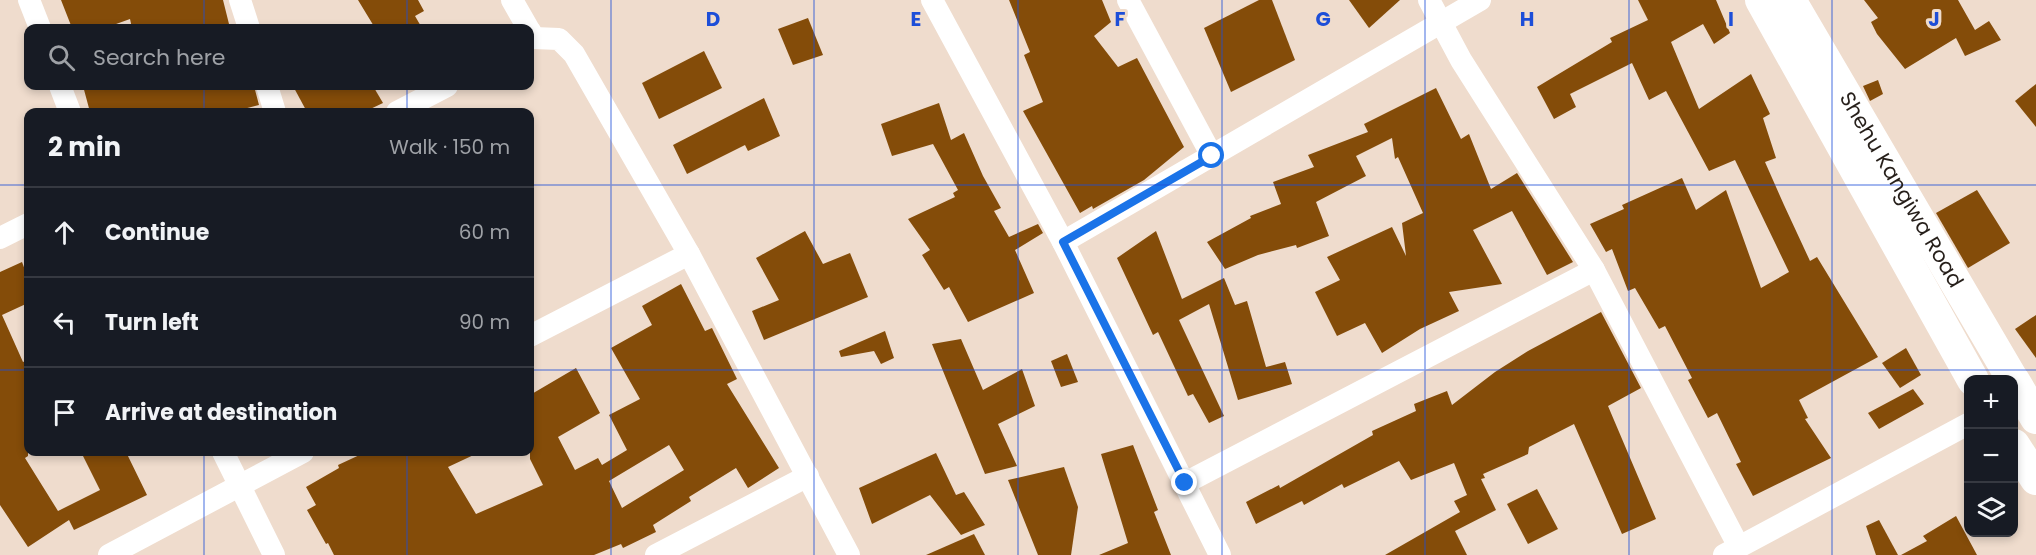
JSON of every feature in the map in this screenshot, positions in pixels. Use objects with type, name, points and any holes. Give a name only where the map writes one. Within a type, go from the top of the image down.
[{"type":"main road","name":"Shehu Kangiwa Road","points":[[1761,0],[1970,375]]},
{"type":"main road","name":"Shehu Kangiwa Road","points":[[1790,0],[2010,375]]},
{"type":"main road","name":"Shehu Kangiwa Road","points":[[2018,388],[2036,418]]},
{"type":"main road","points":[[2018,452],[2036,479]]},
{"type":"street","points":[[29,0],[38,24]]},
{"type":"street","points":[[240,0],[248,24]]},
{"type":"street","points":[[512,0],[524,24]]},
{"type":"street","points":[[932,0],[1063,242],[1220,555]]},
{"type":"street","points":[[1128,0],[1212,156]]},
{"type":"street","points":[[1429,0],[1461,60],[1594,270],[1732,551],[1964,426]]},
{"type":"street","points":[[1063,242],[1480,0]]},
{"type":"street","points":[[534,36],[559,39],[574,54],[689,254],[849,555]]},
{"type":"street","points":[[62,90],[68,108]]},
{"type":"street","points":[[268,90],[274,108]]},
{"type":"street","points":[[405,108],[439,90]]},
{"type":"street","points":[[0,238],[24,226]]},
{"type":"street","points":[[534,334],[689,254]]},
{"type":"street","points":[[1185,483],[1594,270]]},
{"type":"street","points":[[225,456],[274,555]]},
{"type":"street","points":[[109,555],[295,456]]},
{"type":"street","points":[[656,555],[808,476]]},
{"type":"building","points":[[61,0],[223,0],[229,24],[131,24],[130,19],[116,24],[70,24]]},
{"type":"building","points":[[358,0],[418,0],[424,11],[415,16],[420,24],[373,24]]},
{"type":"building","points":[[1009,0],[1102,0],[1111,22],[1094,36],[1118,67],[1137,58],[1184,147],[1144,180],[1093,209],[1092,206],[1080,213],[1023,111],[1043,102],[1024,55],[1030,52]]},
{"type":"building","points":[[1259,0],[1272,0],[1295,60],[1231,92],[1204,28]]},
{"type":"building","points":[[1349,0],[1400,0],[1369,28]]},
{"type":"building","points":[[1638,0],[1716,0],[1730,33],[1714,44],[1703,24],[1671,42],[1699,109],[1751,74],[1770,114],[1763,118],[1776,158],[1765,162],[1784,205],[1810,261],[1817,257],[1878,357],[1799,400],[1808,418],[1805,419],[1831,458],[1753,496],[1736,464],[1741,462],[1717,413],[1708,418],[1688,380],[1692,378],[1665,326],[1659,329],[1635,288],[1628,291],[1612,249],[1606,252],[1590,224],[1624,209],[1622,205],[1682,178],[1696,210],[1726,190],[1761,288],[1789,272],[1735,160],[1709,171],[1666,91],[1649,100],[1632,63],[1570,94],[1576,107],[1554,119],[1537,87],[1612,42],[1610,38],[1648,20]]},
{"type":"building","points":[[1864,0],[1958,0],[1975,30],[1989,21],[2001,40],[1965,56],[1956,38],[1905,69],[1877,34],[1871,22],[1878,18]]},
{"type":"building","points":[[808,18],[823,55],[793,65],[778,29]]},
{"type":"building","points":[[704,51],[722,88],[659,119],[642,83]]},
{"type":"building","points":[[1878,80],[1883,94],[1870,101],[1863,86]]},
{"type":"building","points":[[2036,84],[2036,127],[2015,101]]},
{"type":"building","points":[[1436,88],[1461,139],[1469,134],[1491,189],[1517,173],[1573,262],[1547,275],[1512,211],[1473,230],[1502,284],[1449,292],[1459,311],[1420,329],[1382,353],[1365,323],[1337,336],[1315,292],[1340,280],[1327,257],[1392,227],[1406,256],[1402,223],[1423,213],[1398,157],[1395,159],[1392,138],[1356,156],[1366,176],[1316,202],[1329,236],[1297,248],[1296,245],[1258,255],[1225,269],[1207,242],[1251,218],[1250,216],[1281,204],[1273,182],[1314,167],[1308,155],[1368,132],[1364,124]]},
{"type":"building","points":[[84,90],[255,90],[259,105],[247,108],[89,108]]},
{"type":"building","points":[[295,90],[375,90],[383,103],[372,108],[305,108]]},
{"type":"building","points":[[764,98],[780,136],[748,151],[745,145],[687,174],[673,145]]},
{"type":"building","points":[[939,103],[951,140],[964,133],[983,176],[1001,208],[994,211],[1009,237],[1038,224],[1043,233],[1015,250],[1034,293],[968,322],[949,287],[944,290],[922,255],[930,250],[908,219],[955,197],[953,193],[958,190],[933,144],[892,156],[881,124]]},
{"type":"building","points":[[1977,190],[2010,243],[1968,268],[1936,213]]},
{"type":"building","points":[[805,231],[823,264],[850,253],[868,297],[764,340],[752,311],[779,300],[756,258]]},
{"type":"building","points":[[1156,231],[1182,299],[1224,278],[1235,305],[1247,301],[1266,367],[1285,362],[1292,384],[1238,400],[1209,304],[1179,320],[1224,416],[1209,423],[1193,394],[1188,396],[1158,332],[1153,335],[1117,258]]},
{"type":"building","points":[[22,262],[24,267],[24,305],[2,315],[24,362],[24,456],[28,456],[25,458],[58,511],[100,490],[83,456],[128,456],[147,495],[74,530],[69,520],[28,547],[0,505],[0,272]]},
{"type":"building","points":[[681,284],[705,331],[712,328],[737,379],[727,384],[779,468],[748,488],[736,468],[689,497],[691,501],[653,525],[656,532],[623,548],[621,544],[594,555],[334,555],[328,543],[326,544],[307,510],[316,505],[306,487],[339,468],[338,465],[357,456],[471,456],[448,467],[476,514],[543,485],[530,459],[530,456],[534,456],[534,393],[576,368],[600,413],[558,437],[575,470],[598,458],[602,465],[627,450],[609,415],[640,399],[611,348],[652,325],[642,306]],"holes":[[[669,445],[684,470],[622,508],[609,481]]]},
{"type":"building","points":[[1601,312],[1641,388],[1608,406],[1656,519],[1622,534],[1574,424],[1529,447],[1528,454],[1483,474],[1485,478],[1481,479],[1496,510],[1455,531],[1467,555],[1385,555],[1460,512],[1454,501],[1467,495],[1454,463],[1411,480],[1399,461],[1344,488],[1342,484],[1304,505],[1302,501],[1256,524],[1246,502],[1279,485],[1280,488],[1373,435],[1372,431],[1416,411],[1414,404],[1447,391],[1452,405],[1495,372],[1528,351]]},
{"type":"building","points":[[2036,315],[2036,358],[2015,329]]},
{"type":"building","points":[[885,331],[894,358],[881,364],[874,351],[841,357],[839,351]]},
{"type":"building","points":[[961,339],[983,390],[1022,369],[1035,406],[998,424],[1017,466],[985,474],[932,344]]},
{"type":"building","points":[[1906,348],[1921,375],[1900,388],[1882,363]]},
{"type":"building","points":[[1067,354],[1078,382],[1061,387],[1051,361]]},
{"type":"building","points":[[1913,389],[1924,404],[1879,429],[1868,413]]},
{"type":"building","points":[[1133,445],[1158,510],[1154,512],[1171,555],[1099,555],[1128,543],[1101,454]]},
{"type":"building","points":[[936,453],[956,495],[964,492],[985,525],[961,535],[930,495],[872,524],[859,488]]},
{"type":"building","points":[[1064,467],[1078,507],[1071,555],[1038,555],[1008,480]]},
{"type":"building","points":[[1537,489],[1558,529],[1528,544],[1507,504]]},
{"type":"building","points":[[1956,516],[1964,531],[1964,537],[1967,537],[1977,555],[1901,555],[1927,541],[1923,536]]},
{"type":"building","points":[[1879,520],[1898,555],[1876,555],[1866,526]]},
{"type":"building","points":[[974,534],[985,555],[926,555]]},
{"type":"route","points":[[1185,483],[1063,242],[1212,156]]}]
